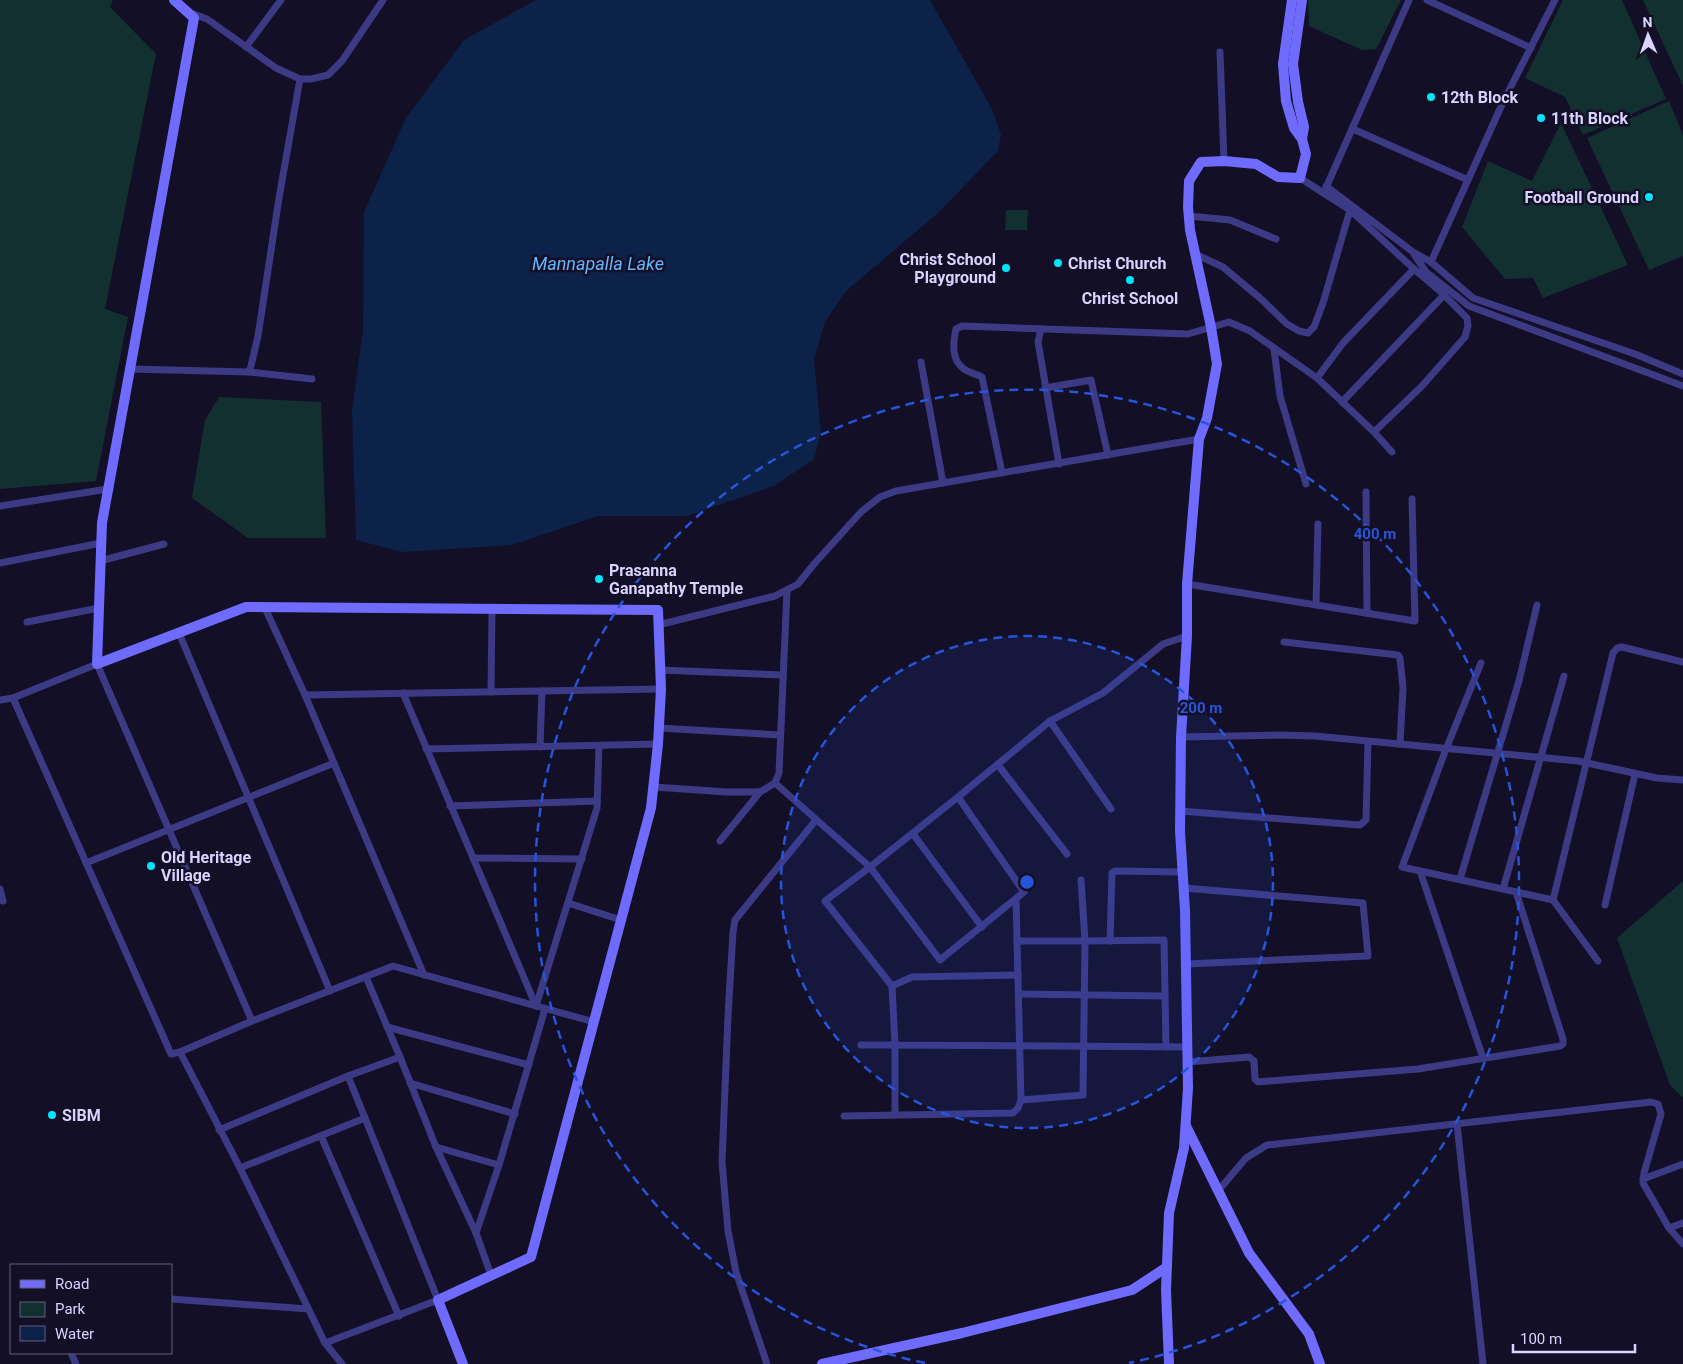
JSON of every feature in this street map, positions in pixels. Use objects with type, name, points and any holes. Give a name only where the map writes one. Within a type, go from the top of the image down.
[{"type":"street","points":[[174,0],[194,18],[102,523],[97,664],[252,1022]]},
{"type":"street","points":[[246,47],[281,0]]},
{"type":"street","points":[[187,12],[207,19],[276,68],[300,79],[311,79],[328,75],[342,61],[383,0]]},
{"type":"street","points":[[1292,0],[1283,64],[1286,101],[1294,128],[1302,139],[1306,154],[1300,178]]},
{"type":"street","points":[[1302,0],[1293,64],[1298,102],[1304,127],[1302,139]]},
{"type":"street","points":[[1325,190],[1409,0]]},
{"type":"street","points":[[1427,0],[1531,48]]},
{"type":"street","points":[[1431,262],[1504,100],[1556,0]]},
{"type":"street","points":[[1220,52],[1224,161]]},
{"type":"street","points":[[248,372],[252,366],[258,336],[280,189],[300,79]]},
{"type":"street","points":[[1352,129],[1468,180]]},
{"type":"street","points":[[1169,1364],[1166,1290],[1169,1213],[1184,1148],[1188,1062],[1187,964],[1180,811],[1181,738],[1187,636],[1187,584],[1199,439],[1207,418],[1217,364],[1190,230],[1189,181],[1201,162],[1224,161],[1256,164],[1278,177],[1300,178],[1325,190],[1413,252],[1431,262],[1473,298],[1635,354],[1683,374]]},
{"type":"street","points":[[1325,190],[1350,210],[1467,318],[1468,326],[1465,337],[1422,386],[1374,432]]},
{"type":"street","points":[[1195,254],[1222,267],[1260,298],[1287,324],[1299,331],[1308,332],[1314,327],[1323,303],[1350,210]]},
{"type":"street","points":[[1189,216],[1230,220],[1276,239]]},
{"type":"street","points":[[1413,252],[1426,272],[1469,306],[1683,386]]},
{"type":"street","points":[[1317,378],[1343,343],[1414,269]]},
{"type":"street","points":[[1342,402],[1444,295]]},
{"type":"street","points":[[1002,473],[982,377],[974,372],[966,371],[958,364],[952,344],[956,329],[962,326],[1188,334],[1229,322],[1250,331],[1317,378],[1374,432],[1392,452]]},
{"type":"street","points":[[1041,329],[1038,342],[1058,464]]},
{"type":"street","points":[[1274,349],[1280,396],[1306,484]]},
{"type":"street","points":[[921,362],[943,483]]},
{"type":"street","points":[[130,369],[248,372],[312,380]]},
{"type":"street","points":[[1046,388],[1091,380],[1108,455]]},
{"type":"street","points":[[658,625],[776,596],[798,584],[861,512],[880,497],[896,491],[1199,439]]},
{"type":"street","points":[[0,506],[108,489]]},
{"type":"street","points":[[1366,492],[1367,613]]},
{"type":"street","points":[[1187,584],[1415,621],[1412,499]]},
{"type":"street","points":[[1316,605],[1318,524]]},
{"type":"street","points":[[0,563],[101,543]]},
{"type":"street","points":[[100,561],[164,544]]},
{"type":"street","points":[[720,841],[760,792],[775,782],[778,773],[787,590]]},
{"type":"street","points":[[1460,880],[1518,681],[1537,605]]},
{"type":"street","points":[[0,700],[13,698],[246,607],[658,610],[661,689],[658,744],[651,808],[531,1257],[438,1300],[325,1343]]},
{"type":"street","points":[[27,622],[99,608]]},
{"type":"street","points":[[265,608],[305,695],[424,975]]},
{"type":"street","points":[[491,692],[492,609]]},
{"type":"street","points":[[178,633],[330,991]]},
{"type":"street","points":[[895,1115],[895,1045],[892,986],[825,901],[913,834],[1050,721],[1103,693],[1163,644],[1187,636]]},
{"type":"street","points":[[1284,642],[1398,655],[1400,658],[1403,688],[1400,744]]},
{"type":"street","points":[[1553,900],[1613,653],[1617,648],[1622,647],[1683,662]]},
{"type":"street","points":[[1481,663],[1446,749],[1402,867],[1553,900],[1598,961]]},
{"type":"street","points":[[660,670],[783,674]]},
{"type":"street","points":[[1503,889],[1564,676]]},
{"type":"street","points":[[305,695],[661,689]]},
{"type":"street","points":[[540,748],[542,691]]},
{"type":"street","points":[[403,693],[536,1006]]},
{"type":"street","points":[[13,698],[171,1054],[393,966],[594,1022]]},
{"type":"street","points":[[1050,721],[1111,809]]},
{"type":"street","points":[[659,728],[780,735]]},
{"type":"street","points":[[1181,738],[1279,735],[1316,736],[1586,763],[1657,778],[1683,780]]},
{"type":"street","points":[[1180,811],[1360,825],[1366,820],[1368,742]]},
{"type":"street","points":[[426,749],[658,744]]},
{"type":"street","points":[[536,1006],[597,808],[599,746]]},
{"type":"street","points":[[86,863],[334,764]]},
{"type":"street","points":[[998,764],[1067,854]]},
{"type":"street","points":[[1605,905],[1635,774]]},
{"type":"street","points":[[775,782],[870,867],[940,960],[1024,892],[958,797]]},
{"type":"street","points":[[654,787],[727,792],[760,792]]},
{"type":"street","points":[[450,806],[597,801]]},
{"type":"street","points":[[767,1364],[736,1272],[728,1230],[723,1171],[724,1106],[733,932],[735,920],[816,820]]},
{"type":"street","points":[[913,834],[982,926]]},
{"type":"street","points":[[473,858],[582,859]]},
{"type":"street","points":[[1110,941],[1112,873],[1115,871],[1183,872]]},
{"type":"street","points":[[1420,871],[1483,1058]]},
{"type":"street","points":[[1021,1100],[1083,1095],[1084,941],[1081,880]]},
{"type":"street","points":[[1184,888],[1363,903],[1368,956],[1187,964]]},
{"type":"street","points":[[0,889],[3,902]]},
{"type":"street","points":[[1188,1062],[1249,1057],[1254,1061],[1255,1079],[1258,1082],[1418,1069],[1560,1046],[1563,1039],[1516,892]]},
{"type":"street","points":[[844,1116],[1013,1113],[1018,1108],[1021,1100],[1016,899]]},
{"type":"street","points":[[568,903],[621,920]]},
{"type":"street","points":[[1017,941],[1164,940],[1166,1047]]},
{"type":"street","points":[[892,986],[912,977],[1018,974]]},
{"type":"street","points":[[366,977],[436,1147],[476,1233],[491,1275]]},
{"type":"street","points":[[1019,994],[1165,996]]},
{"type":"street","points":[[476,1233],[515,1114],[545,1009]]},
{"type":"street","points":[[387,1027],[529,1065]]},
{"type":"street","points":[[861,1045],[1188,1047]]},
{"type":"street","points":[[180,1052],[240,1168],[325,1343],[342,1364]]},
{"type":"street","points":[[219,1130],[348,1076],[400,1058]]},
{"type":"street","points":[[348,1076],[463,1364]]},
{"type":"street","points":[[410,1083],[515,1114]]},
{"type":"street","points":[[1218,1191],[1246,1158],[1267,1145],[1655,1103],[1658,1104],[1661,1114],[1643,1179],[1644,1186],[1669,1228],[1683,1244]]},
{"type":"street","points":[[240,1168],[365,1118]]},
{"type":"street","points":[[1457,1124],[1483,1364]]},
{"type":"street","points":[[1185,1125],[1248,1253],[1309,1334],[1320,1364]]},
{"type":"street","points":[[321,1136],[399,1316]]},
{"type":"street","points":[[436,1147],[499,1165]]},
{"type":"street","points":[[1643,1179],[1683,1164]]},
{"type":"street","points":[[1669,1228],[1683,1223]]},
{"type":"street","points":[[823,1364],[962,1333],[1132,1290],[1167,1267]]},
{"type":"street","points":[[172,1299],[308,1309]]},
{"type":"green space","points":[[0,0],[113,0],[110,7],[156,54],[105,309],[128,317],[96,481],[0,489]]},
{"type":"green space","points":[[1308,0],[1401,0],[1376,49],[1362,50],[1309,26]]},
{"type":"green space","points":[[1563,0],[1622,0],[1666,99],[1583,135],[1565,97],[1525,78]]},
{"type":"green space","points":[[1643,0],[1683,0],[1683,86]]},
{"type":"green space","name":"Football Ground","points":[[1669,101],[1683,135],[1683,256],[1649,270],[1587,138]]},
{"type":"green space","points":[[1561,123],[1628,265],[1543,298],[1533,278],[1505,279],[1462,227],[1488,161],[1532,181]]},
{"type":"green space","points":[[1006,210],[1028,210],[1027,230],[1005,230]]},
{"type":"green space","points":[[219,397],[321,402],[326,538],[248,538],[192,498],[205,420]]},
{"type":"green space","points":[[1683,881],[1683,1098],[1670,1085],[1617,938]]},
{"type":"water","name":"Mannapalla Lake","points":[[536,0],[930,0],[992,109],[1001,134],[998,151],[937,214],[846,291],[825,322],[814,359],[821,433],[814,459],[774,486],[687,516],[598,516],[512,545],[402,552],[356,540],[352,410],[363,330],[364,212],[406,118],[464,40]]},
{"type":"place","name":"12th Block","points":[[1431,97]]},
{"type":"place","name":"11th Block","points":[[1541,118]]},
{"type":"place","name":"Football Ground","points":[[1649,197]]},
{"type":"place","name":"Christ Church","points":[[1058,263]]},
{"type":"place","name":"Christ School Playground","points":[[1006,268]]},
{"type":"place","name":"Christ School","points":[[1130,280]]},
{"type":"place","name":"Prasanna Ganapathy Temple","points":[[599,579]]},
{"type":"place","name":"Old Heritage Village","points":[[151,866]]},
{"type":"place","name":"SIBM","points":[[52,1115]]}]
